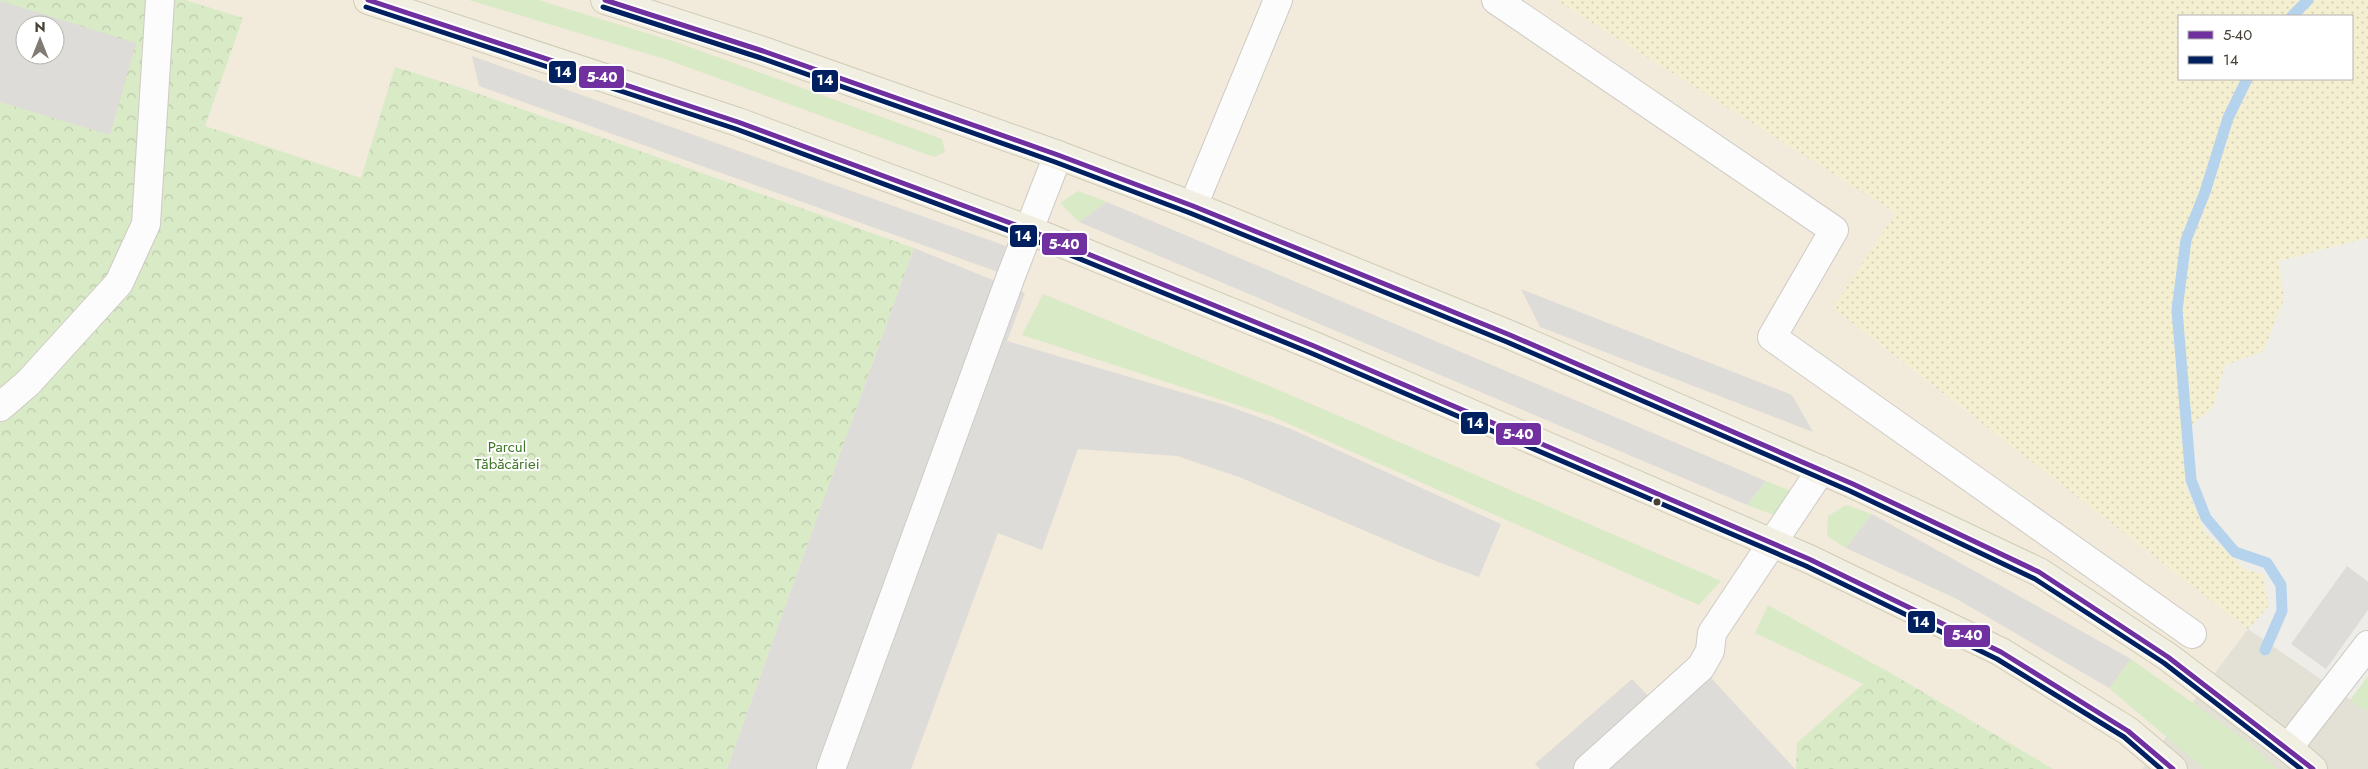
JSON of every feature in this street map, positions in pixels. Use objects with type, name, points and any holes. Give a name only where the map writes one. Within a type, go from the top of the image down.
[{"type":"main road","points":[[368,0],[738,122],[1028,230],[1314,346],[1809,559],[2001,652],[2128,731],[2173,769]]},
{"type":"main road","points":[[605,0],[763,51],[1058,155],[1193,206],[1510,335],[1821,470],[2039,572],[2168,657],[2313,769]]},
{"type":"street","points":[[0,407],[28,383],[119,283],[146,224],[160,0]]},
{"type":"street","points":[[1193,206],[1278,0]]},
{"type":"street","points":[[1496,0],[1834,230],[1772,337],[2192,634]]},
{"type":"street","points":[[832,769],[1028,230],[1058,155]]},
{"type":"street","points":[[1588,769],[1701,667],[1710,651],[1712,633],[1770,543],[1821,470]]},
{"type":"street","points":[[2288,748],[2368,645]]},
{"type":"shaded area","points":[[185,0],[1556,0],[1897,213],[1833,309],[2248,629],[2142,769],[2053,769],[1882,668],[1797,743],[1796,769],[727,769],[914,248],[462,88],[396,67],[361,179],[205,126],[243,18]]},
{"type":"shaded area","points":[[0,1],[45,15],[15,15],[15,65],[65,65],[65,21],[136,43],[110,135],[0,102]]},
{"type":"shaded area","points":[[472,56],[1006,246],[998,272],[479,86]]},
{"type":"shaded area","points":[[1107,202],[1766,481],[1747,505],[1079,222]]},
{"type":"shaded area","points":[[914,248],[1025,293],[1007,341],[1225,405],[1291,429],[1501,524],[1479,577],[1438,562],[1239,477],[1177,456],[1078,449],[1042,550],[998,533],[911,769],[727,769]]},
{"type":"shaded area","points":[[1521,289],[1792,395],[1813,432],[1540,327]]},
{"type":"shaded area","points":[[1872,514],[2131,659],[2109,688],[1957,599],[1846,548]]},
{"type":"shaded area","points":[[2347,566],[2368,582],[2368,610],[2326,669],[2291,644]]},
{"type":"shaded area","points":[[2248,629],[2368,712],[2368,769],[2142,769]]},
{"type":"shaded area","points":[[1701,667],[1795,769],[1540,769],[1535,764],[1632,679],[1649,697]]},
{"type":"green space","name":"Parcul Tăbăcăriei","points":[[0,0],[185,0],[243,18],[205,126],[361,178],[395,67],[462,88],[914,248],[727,769],[0,769]]},
{"type":"green space","points":[[469,0],[538,0],[676,42],[942,139],[945,152],[934,157],[668,60]]},
{"type":"green space","points":[[1078,191],[1107,202],[1079,222],[1060,203]]},
{"type":"green space","points":[[1043,294],[1281,391],[1721,581],[1699,605],[1271,416],[1022,335]]},
{"type":"green space","points":[[1766,481],[1799,494],[1782,518],[1747,505]]},
{"type":"green space","points":[[1846,505],[1872,514],[1846,548],[1827,536],[1828,516]]},
{"type":"green space","points":[[1768,605],[1881,668],[1863,684],[1755,633]]},
{"type":"green space","points":[[2131,659],[2249,743],[2277,769],[2204,769],[2109,688]]},
{"type":"green space","points":[[1881,668],[2053,769],[1796,769],[1797,743]]},
{"type":"green space","points":[[2368,676],[2368,712],[2350,700]]},
{"type":"sand","points":[[1556,0],[2368,0],[2368,238],[2279,261],[2284,299],[2263,352],[2225,365],[2213,407],[2181,433],[2187,489],[2205,532],[2245,569],[2263,575],[2269,606],[2248,629],[1833,308],[1896,213]]},
{"type":"waterway","points":[[2293,15],[2308,0]]},
{"type":"waterway","points":[[2247,80],[2228,118],[2205,192],[2186,240],[2177,310],[2191,480],[2206,518],[2235,552],[2267,563],[2281,585],[2282,611],[2265,650]]},
{"type":"transit line","name":"5-40","points":[[368,0],[738,122],[1029,230],[1314,346],[1809,559],[2001,652],[2128,731],[2173,769]]},
{"type":"transit line","name":"5-40","points":[[605,0],[763,51],[1058,155],[1193,206],[1510,335],[1853,484],[2039,572],[2168,657],[2313,769]]},
{"type":"transit line","name":"14","points":[[366,7],[736,129],[1026,237],[1311,353],[1806,566],[1997,659],[2124,737],[2161,769]]},
{"type":"transit line","name":"14","points":[[603,7],[761,58],[1055,162],[1190,213],[1507,342],[1850,491],[2035,579],[2164,663],[2301,769]]}]
